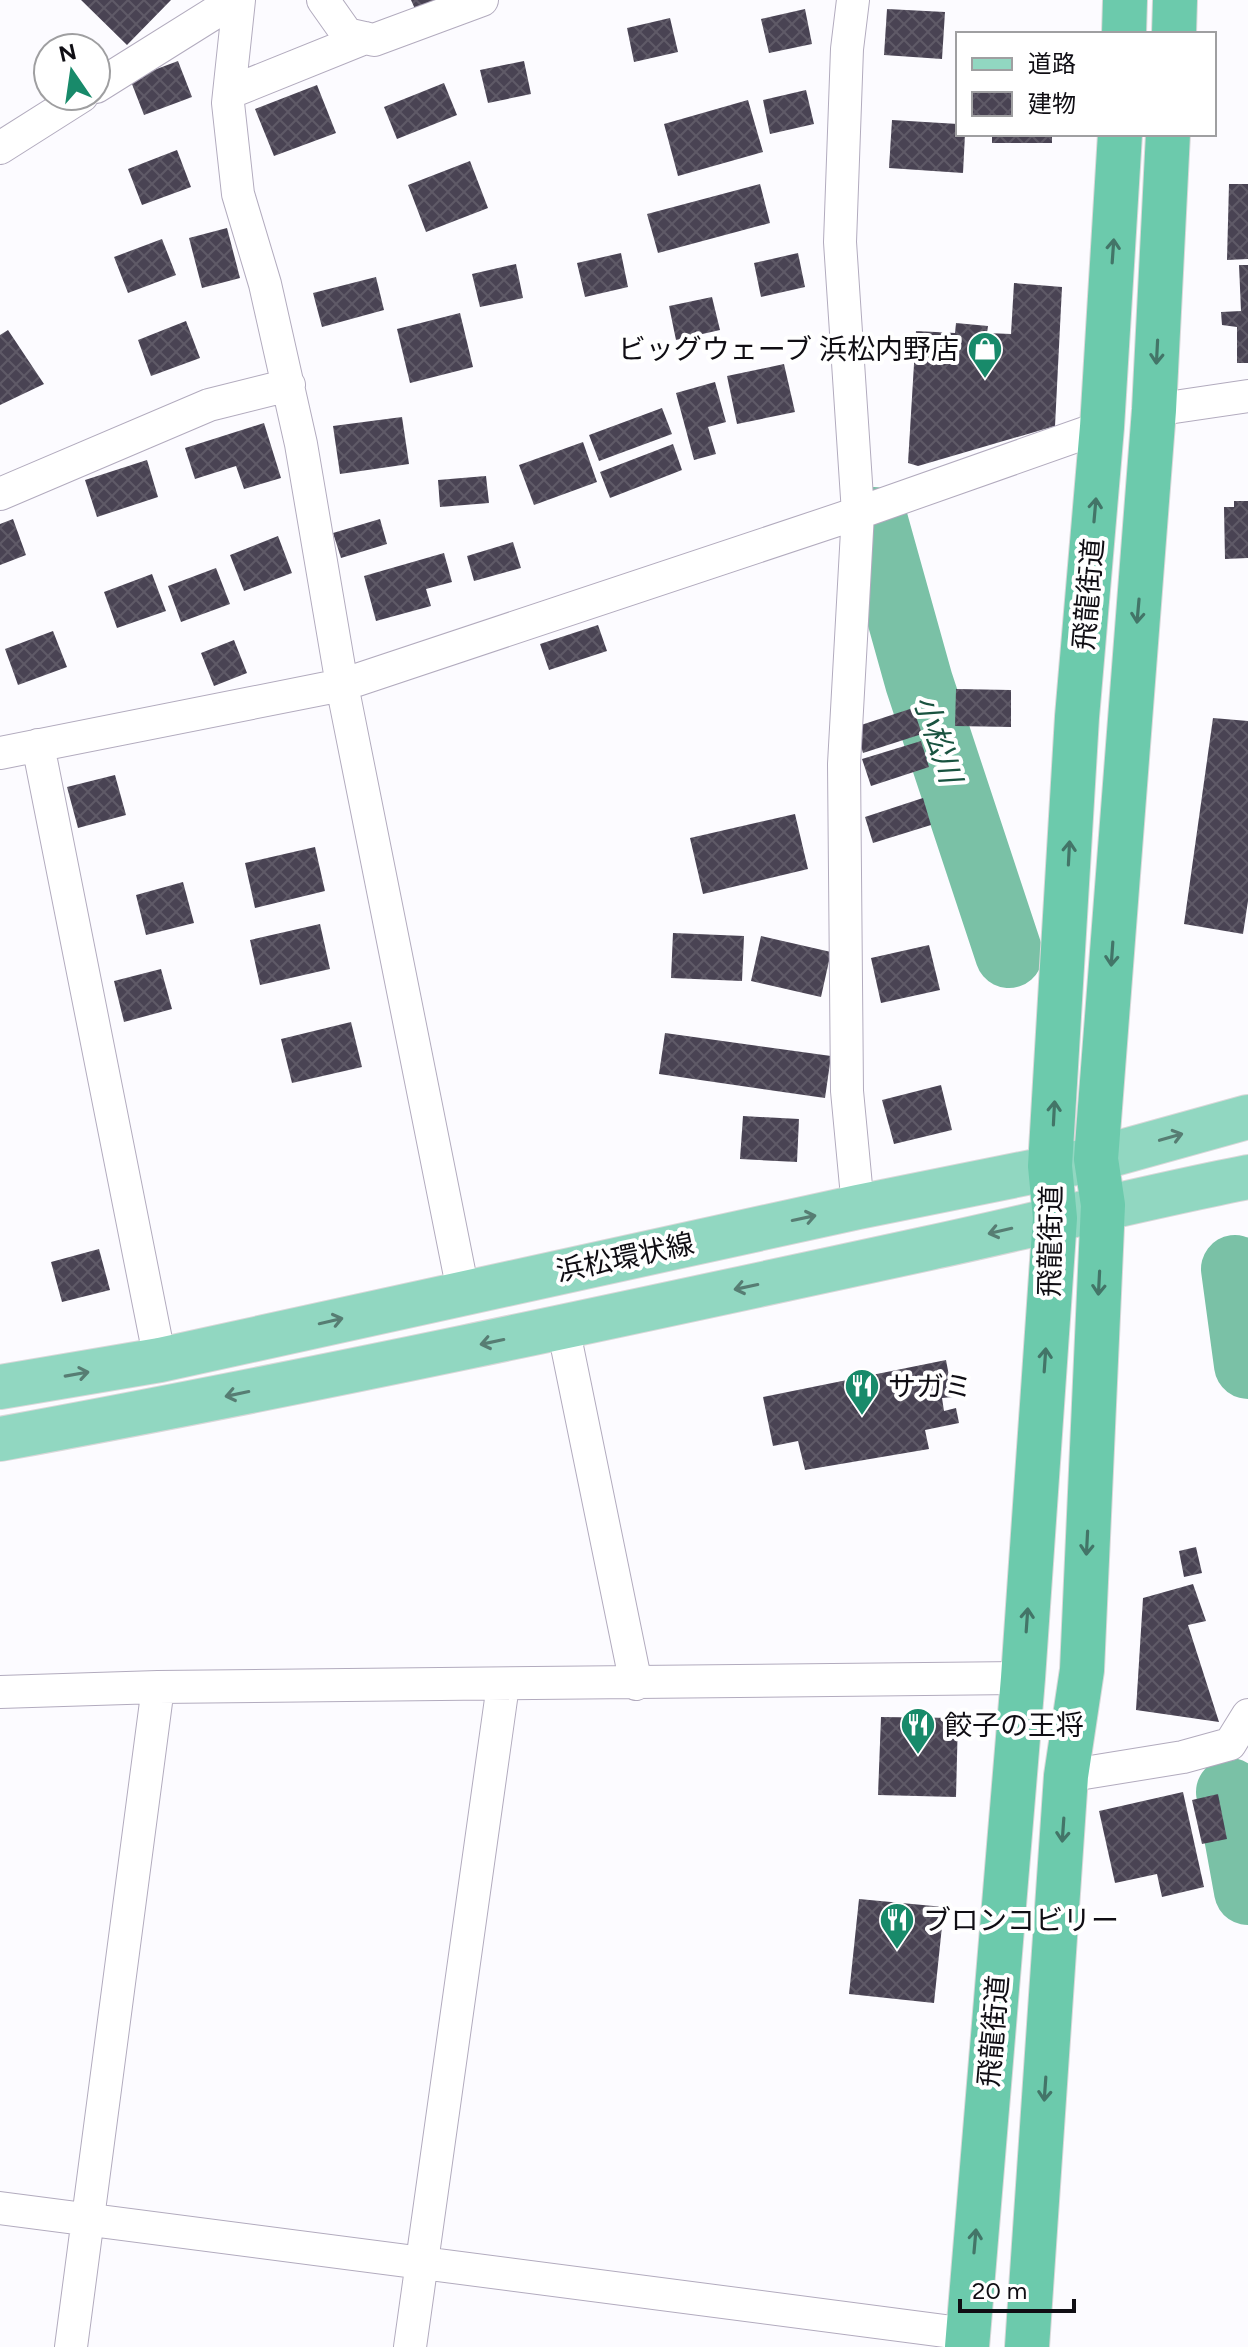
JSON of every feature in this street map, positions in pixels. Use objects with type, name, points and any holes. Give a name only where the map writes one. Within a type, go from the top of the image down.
[{"type":"highway","points":[[1124,32],[1125,0]]},
{"type":"highway","points":[[1174,32],[1175,0]]},
{"type":"highway","name":"飛龍街道","points":[[967,2341],[1023,1678],[1055,1218],[1050,1166],[1077,717],[1102,427],[1120,136]]},
{"type":"highway","name":"飛龍街道","points":[[1027,2347],[1066,1776],[1082,1670],[1103,1205],[1096,1159],[1154,410],[1168,136]]},
{"type":"main road","name":"浜松環状線","points":[[0,1387],[160,1360],[463,1291],[1050,1166],[1096,1159],[1248,1117]]},
{"type":"main road","name":"浜松環状線","points":[[0,1439],[185,1405],[563,1327],[1103,1205],[1248,1177]]},
{"type":"street","points":[[112,77],[237,0]]},
{"type":"street","points":[[237,0],[228,103],[238,194],[289,385],[342,685],[463,1291]]},
{"type":"street","points":[[323,0],[347,34],[374,40],[482,0]]},
{"type":"street","points":[[853,0],[847,49],[840,242],[858,513],[844,764],[847,1091],[858,1207]]},
{"type":"street","points":[[231,92],[365,38]]},
{"type":"street","points":[[0,148],[57,112]]},
{"type":"street","points":[[0,494],[209,405],[289,385]]},
{"type":"street","points":[[1154,410],[1248,396]]},
{"type":"street","points":[[0,753],[342,685],[858,513],[1102,427]]},
{"type":"street","points":[[38,745],[160,1360]]},
{"type":"street","points":[[563,1327],[636,1684]]},
{"type":"street","points":[[0,1692],[158,1687],[1023,1678]]},
{"type":"street","points":[[410,2347],[503,1685]]},
{"type":"street","points":[[71,2347],[158,1687]]},
{"type":"street","points":[[1066,1776],[1156,1763],[1230,1744],[1248,1715]]},
{"type":"street","points":[[0,2208],[421,2262],[967,2341]]},
{"type":"building","points":[[81,0],[171,0],[127,45]]},
{"type":"building","points":[[411,0],[437,0],[415,9]]},
{"type":"building","points":[[805,9],[812,44],[769,53],[761,19]]},
{"type":"building","points":[[887,9],[945,12],[942,59],[884,55]]},
{"type":"building","points":[[670,18],[678,52],[634,62],[627,28]]},
{"type":"building","points":[[178,61],[192,97],[144,115],[130,79]]},
{"type":"building","points":[[524,61],[531,94],[488,103],[480,70]]},
{"type":"building","points":[[444,83],[457,115],[397,139],[384,107]]},
{"type":"building","points":[[317,85],[336,133],[274,156],[255,109]]},
{"type":"building","points":[[806,90],[814,124],[770,134],[763,100]]},
{"type":"building","points":[[748,100],[763,152],[678,176],[664,124]]},
{"type":"building","points":[[892,120],[956,124],[956,136],[965,136],[963,173],[889,168]]},
{"type":"building","points":[[992,136],[1052,136],[1052,143],[992,143]]},
{"type":"building","points":[[177,150],[191,187],[142,205],[128,169]]},
{"type":"building","points":[[470,161],[488,208],[426,232],[408,185]]},
{"type":"building","points":[[760,184],[770,223],[658,253],[647,214]]},
{"type":"building","points":[[1229,184],[1248,184],[1248,259],[1227,260]]},
{"type":"building","points":[[227,228],[240,278],[202,288],[189,238]]},
{"type":"building","points":[[162,239],[176,275],[128,293],[114,257]]},
{"type":"building","points":[[621,253],[628,287],[585,297],[577,263]]},
{"type":"building","points":[[798,253],[805,287],[761,297],[754,263]]},
{"type":"building","points":[[516,264],[523,298],[480,307],[472,274]]},
{"type":"building","points":[[1239,265],[1248,265],[1248,363],[1237,363],[1237,327],[1222,325],[1221,312],[1241,311]]},
{"type":"building","points":[[376,277],[384,310],[322,327],[313,293]]},
{"type":"building","name":"ビッグウェーブ 浜松内野店","points":[[1014,283],[1062,287],[1055,426],[918,466],[908,463],[916,331],[955,333],[956,323],[988,326],[987,333],[1011,334]]},
{"type":"building","points":[[712,297],[720,330],[676,340],[669,306]]},
{"type":"building","points":[[460,313],[473,367],[410,383],[397,329]]},
{"type":"building","points":[[186,321],[200,358],[151,376],[138,340]]},
{"type":"building","points":[[8,330],[44,384],[0,405],[0,335]]},
{"type":"building","points":[[784,364],[795,412],[737,424],[727,376]]},
{"type":"building","points":[[715,382],[726,422],[708,427],[716,454],[694,460],[676,393]]},
{"type":"building","points":[[662,408],[672,434],[599,461],[589,435]]},
{"type":"building","points":[[402,417],[409,464],[340,474],[333,426]]},
{"type":"building","points":[[264,423],[281,478],[244,489],[236,466],[195,479],[185,448]]},
{"type":"building","points":[[583,442],[597,482],[534,505],[519,465]]},
{"type":"building","points":[[673,444],[682,470],[610,498],[600,472]]},
{"type":"building","points":[[147,460],[158,497],[97,517],[85,480]]},
{"type":"building","points":[[486,476],[489,503],[440,507],[438,480]]},
{"type":"building","points":[[1234,501],[1248,501],[1248,558],[1225,559],[1224,507],[1234,507]]},
{"type":"building","points":[[13,519],[26,555],[0,565],[0,524]]},
{"type":"building","points":[[380,519],[387,544],[341,558],[333,533]]},
{"type":"building","points":[[278,536],[292,573],[244,591],[230,555]]},
{"type":"building","points":[[513,542],[521,568],[474,581],[467,556]]},
{"type":"building","points":[[444,553],[452,582],[426,589],[431,606],[376,621],[364,576]]},
{"type":"building","points":[[216,568],[230,604],[181,622],[168,586]]},
{"type":"building","points":[[152,574],[166,611],[117,628],[104,592]]},
{"type":"building","points":[[598,625],[607,651],[549,670],[540,644]]},
{"type":"building","points":[[53,631],[67,667],[18,685],[5,649]]},
{"type":"building","points":[[234,640],[247,673],[214,686],[201,653]]},
{"type":"building","points":[[956,689],[1011,690],[1011,727],[955,726]]},
{"type":"building","points":[[913,708],[922,734],[863,753],[855,727]]},
{"type":"building","points":[[1213,718],[1248,721],[1248,901],[1243,934],[1184,924]]},
{"type":"building","points":[[921,741],[929,767],[871,786],[862,759]]},
{"type":"building","points":[[115,775],[126,815],[78,828],[67,787]]},
{"type":"building","points":[[923,798],[931,825],[873,843],[865,817]]},
{"type":"building","points":[[795,814],[808,869],[703,894],[690,838]]},
{"type":"building","points":[[315,847],[325,891],[255,908],[245,863]]},
{"type":"building","points":[[183,882],[194,923],[146,935],[136,895]]},
{"type":"building","points":[[320,924],[330,969],[260,985],[250,940]]},
{"type":"building","points":[[673,933],[744,936],[742,981],[671,978]]},
{"type":"building","points":[[761,936],[831,952],[821,997],[751,981]]},
{"type":"building","points":[[929,945],[940,990],[881,1003],[871,958]]},
{"type":"building","points":[[161,969],[172,1009],[124,1022],[114,981]]},
{"type":"building","points":[[351,1022],[362,1067],[292,1083],[281,1039]]},
{"type":"building","points":[[665,1033],[831,1056],[825,1098],[659,1074]]},
{"type":"building","points":[[941,1085],[952,1130],[894,1144],[882,1100]]},
{"type":"building","points":[[743,1116],[799,1119],[797,1162],[740,1159]]},
{"type":"building","points":[[99,1249],[110,1290],[62,1302],[51,1262]]},
{"type":"building","name":"サガミ","points":[[946,1360],[953,1397],[942,1398],[944,1411],[956,1408],[959,1423],[925,1430],[929,1449],[805,1470],[798,1441],[773,1446],[763,1397]]},
{"type":"building","points":[[1196,1547],[1202,1573],[1184,1577],[1179,1551]]},
{"type":"building","points":[[1193,1584],[1206,1621],[1188,1625],[1219,1722],[1136,1710],[1143,1598]]},
{"type":"building","name":"餃子の王将","points":[[881,1717],[958,1718],[956,1797],[878,1795]]},
{"type":"building","points":[[1183,1792],[1204,1887],[1162,1897],[1157,1874],[1115,1883],[1099,1811]]},
{"type":"building","points":[[1218,1794],[1227,1839],[1202,1844],[1192,1800]]},
{"type":"building","name":"ブロンコビリー","points":[[859,1899],[944,1907],[934,2003],[849,1994]]},
{"type":"waterway","name":"小松川","points":[[874,521],[919,682],[1009,954]]},
{"type":"waterway","name":"小松川","points":[[1235,1269],[1248,1365]]},
{"type":"waterway","name":"小松川","points":[[1230,1792],[1248,1891]]},
{"type":"place","name":"ビッグウェーブ 浜松内野店","points":[[985,380]]},
{"type":"place","name":"サガミ","points":[[862,1417]]},
{"type":"place","name":"餃子の王将","points":[[918,1756]]},
{"type":"place","name":"ブロンコビリー","points":[[897,1951]]}]
